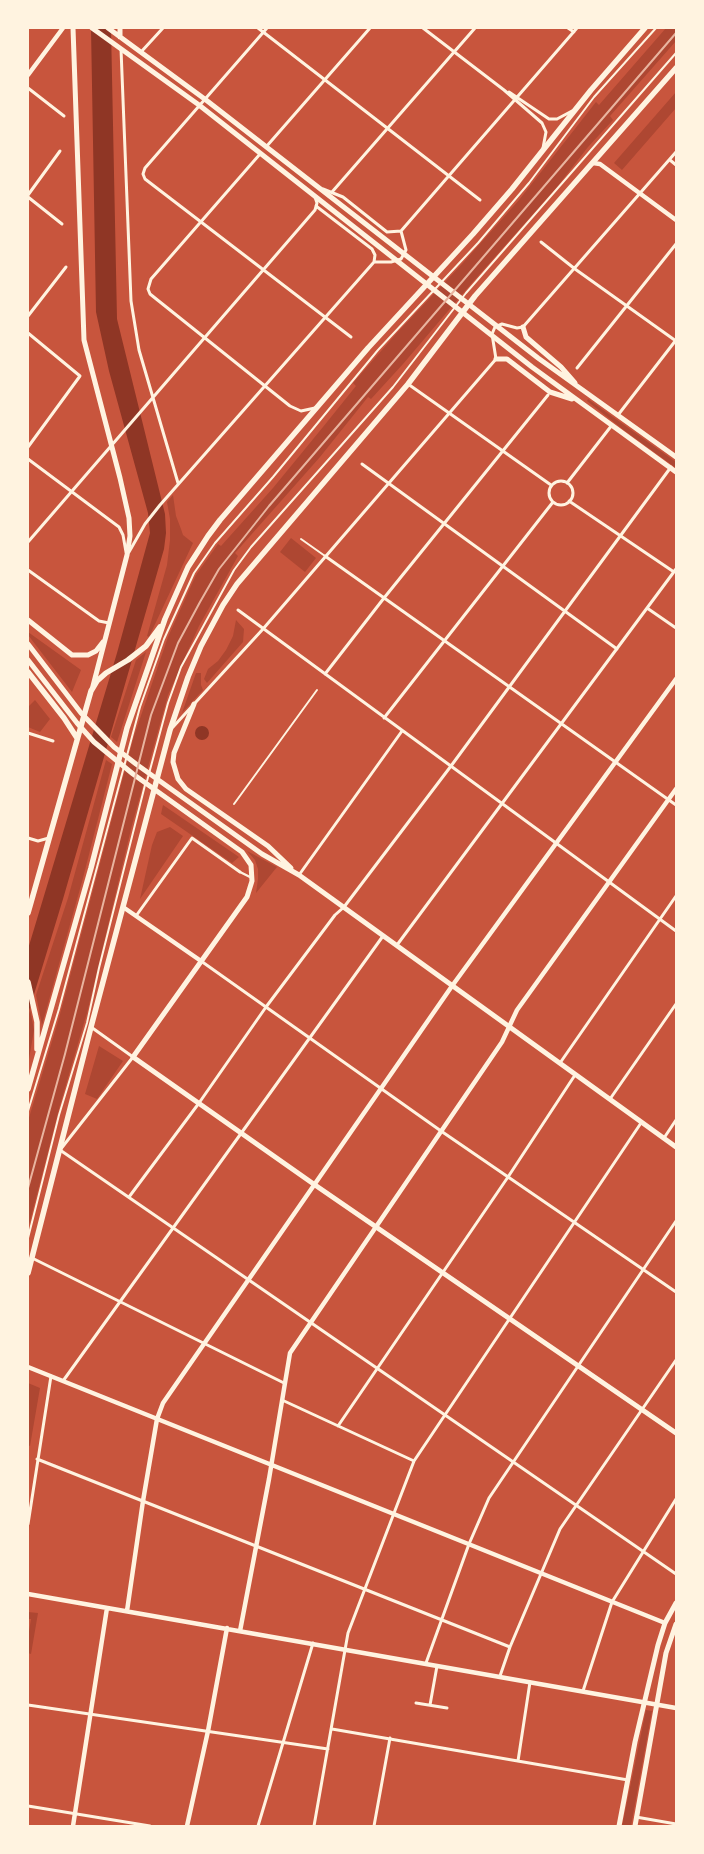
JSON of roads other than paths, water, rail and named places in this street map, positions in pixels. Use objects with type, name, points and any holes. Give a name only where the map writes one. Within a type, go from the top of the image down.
[{"type":"highway","points":[[28,1089],[91,868],[127,728],[165,619],[188,568],[208,536],[316,408],[368,348],[473,234],[644,28]]},
{"type":"highway","points":[[28,1273],[90,1027],[170,730],[201,646],[227,597],[408,384],[476,296],[676,68]]},
{"type":"highway","points":[[28,913],[91,691],[97,681],[106,673],[137,654],[150,641],[165,619]]},
{"type":"highway","points":[[28,672],[77,738]]},
{"type":"highway","points":[[28,982],[37,1022],[37,1059]]},
{"type":"main road","points":[[73,28],[83,331],[88,360],[129,518],[130,536],[110,623],[91,691]]},
{"type":"main road","points":[[92,28],[199,105],[532,368],[676,472]]},
{"type":"main road","points":[[108,28],[204,98],[538,358],[676,457]]},
{"type":"main road","points":[[118,35],[120,28]]},
{"type":"main road","points":[[523,327],[523,333],[526,337],[571,376],[576,385]]},
{"type":"main road","points":[[496,359],[507,359],[550,392],[578,400]]},
{"type":"main road","points":[[28,620],[72,655],[83,656],[93,653],[106,637]]},
{"type":"main road","points":[[28,644],[73,704],[114,747],[238,838],[299,875],[344,907],[676,1147]]},
{"type":"main road","points":[[28,660],[77,723],[108,755],[233,845],[242,852],[251,865],[253,879],[247,897],[133,1057],[441,1273],[676,1433]]},
{"type":"main road","points":[[194,704],[174,753],[174,767],[182,785],[268,846],[299,875]]},
{"type":"main road","points":[[619,1826],[658,1646],[665,1623],[676,1604]]},
{"type":"main road","points":[[634,1826],[668,1644],[676,1626]]},
{"type":"street","points":[[28,75],[63,28]]},
{"type":"street","points":[[141,52],[163,28]]},
{"type":"street","points":[[258,28],[480,200]]},
{"type":"street","points":[[267,28],[144,168],[143,174],[145,179],[351,338]]},
{"type":"street","points":[[266,147],[370,28]]},
{"type":"street","points":[[423,28],[504,90],[550,119],[557,119],[575,110]]},
{"type":"street","points":[[332,192],[474,28]]},
{"type":"street","points":[[568,28],[574,32]]},
{"type":"street","points":[[318,188],[343,197],[385,231],[390,233],[401,231],[578,28]]},
{"type":"street","points":[[121,48],[131,301],[139,350],[178,484]]},
{"type":"street","points":[[28,88],[64,116]]},
{"type":"street","points":[[516,98],[545,126],[546,134],[543,150]]},
{"type":"street","points":[[60,151],[28,196],[62,224]]},
{"type":"street","points":[[170,730],[263,629],[496,359],[492,334],[495,327],[502,324],[517,328],[523,327],[676,152]]},
{"type":"street","points":[[260,154],[151,279],[148,286],[150,294],[294,409],[316,408]]},
{"type":"street","points":[[670,160],[676,165]]},
{"type":"street","points":[[593,163],[600,164],[676,220]]},
{"type":"street","points":[[28,542],[316,206],[315,196]]},
{"type":"street","points":[[127,555],[145,524],[169,494],[374,262],[375,255],[372,249],[316,206]]},
{"type":"street","points":[[374,262],[391,262],[401,259],[406,250],[401,231]]},
{"type":"street","points":[[540,242],[676,340],[618,415]]},
{"type":"street","points":[[577,368],[676,244]]},
{"type":"street","points":[[28,316],[66,267]]},
{"type":"street","points":[[28,333],[80,376],[28,447]]},
{"type":"street","points":[[408,384],[551,485]]},
{"type":"street","points":[[325,674],[548,395]]},
{"type":"street","points":[[567,483],[612,425]]},
{"type":"street","points":[[28,459],[118,528],[123,535],[127,555]]},
{"type":"street","points":[[362,464],[617,650]]},
{"type":"street","points":[[129,1197],[199,1103],[266,1007],[451,766],[671,467]]},
{"type":"street","points":[[551,485],[559,481],[567,483],[572,491],[569,501]]},
{"type":"street","points":[[551,485],[549,494],[553,502],[561,504],[569,501]]},
{"type":"street","points":[[396,945],[675,570],[569,501]]},
{"type":"street","points":[[384,718],[553,502]]},
{"type":"street","points":[[325,556],[676,806]]},
{"type":"street","points":[[28,570],[99,621],[110,623]]},
{"type":"street","points":[[648,608],[676,628]]},
{"type":"street","points":[[238,610],[676,931]]},
{"type":"street","points":[[127,1611],[142,1501],[157,1419],[163,1403],[452,986],[676,679]]},
{"type":"street","points":[[299,875],[402,731]]},
{"type":"street","points":[[28,733],[53,741]]},
{"type":"street","points":[[240,1631],[272,1465],[290,1353],[502,1042],[517,1010],[676,789]]},
{"type":"street","points":[[28,838],[38,841],[50,838]]},
{"type":"street","points":[[136,916],[192,838],[253,879]]},
{"type":"street","points":[[560,1063],[676,896]]},
{"type":"street","points":[[123,907],[441,1131],[676,1292]]},
{"type":"street","points":[[63,1381],[174,1230],[384,936]]},
{"type":"street","points":[[610,1100],[676,1004]]},
{"type":"street","points":[[90,1027],[133,1057],[60,1150],[248,1281],[577,1504],[676,1574]]},
{"type":"street","points":[[338,1426],[508,1177],[575,1074]]},
{"type":"street","points":[[664,1138],[676,1120]]},
{"type":"street","points":[[314,1826],[348,1633],[414,1461],[642,1122]]},
{"type":"street","points":[[426,1663],[469,1544],[489,1498],[676,1221]]},
{"type":"street","points":[[31,1258],[284,1382]]},
{"type":"street","points":[[500,1676],[510,1647],[560,1529],[676,1360]]},
{"type":"street","points":[[28,1367],[665,1623]]},
{"type":"street","points":[[28,1524],[51,1376]]},
{"type":"street","points":[[282,1400],[414,1461]]},
{"type":"street","points":[[37,1459],[510,1647]]},
{"type":"street","points":[[582,1691],[612,1602],[676,1499]]},
{"type":"street","points":[[28,1594],[676,1708]]},
{"type":"street","points":[[74,1826],[107,1608]]},
{"type":"street","points":[[187,1826],[208,1731],[227,1628]]},
{"type":"street","points":[[258,1826],[313,1643]]},
{"type":"street","points":[[430,1705],[437,1665]]},
{"type":"street","points":[[518,1761],[530,1682]]},
{"type":"street","points":[[416,1703],[447,1708]]},
{"type":"street","points":[[28,1705],[328,1749]]},
{"type":"street","points":[[332,1729],[628,1780]]},
{"type":"street","points":[[374,1826],[390,1738]]},
{"type":"street","points":[[28,1806],[150,1826]]},
{"type":"street","points":[[636,1817],[676,1824]]},
{"type":"lane","points":[[28,1111],[59,1009],[140,707],[164,639],[194,573],[215,543],[273,477],[378,350],[478,243],[529,183],[594,97],[656,28]]},
{"type":"lane","points":[[28,1238],[57,1124],[87,1022],[129,846],[168,703],[181,667],[214,606],[234,570],[251,547],[393,387],[466,293],[676,52]]},
{"type":"lane","points":[[301,539],[325,556]]},
{"type":"lane","points":[[234,804],[317,690]]},
{"type":"railway","points":[[28,1188],[65,1054],[151,715],[178,643],[200,602],[219,569],[269,506],[676,33]]}]
